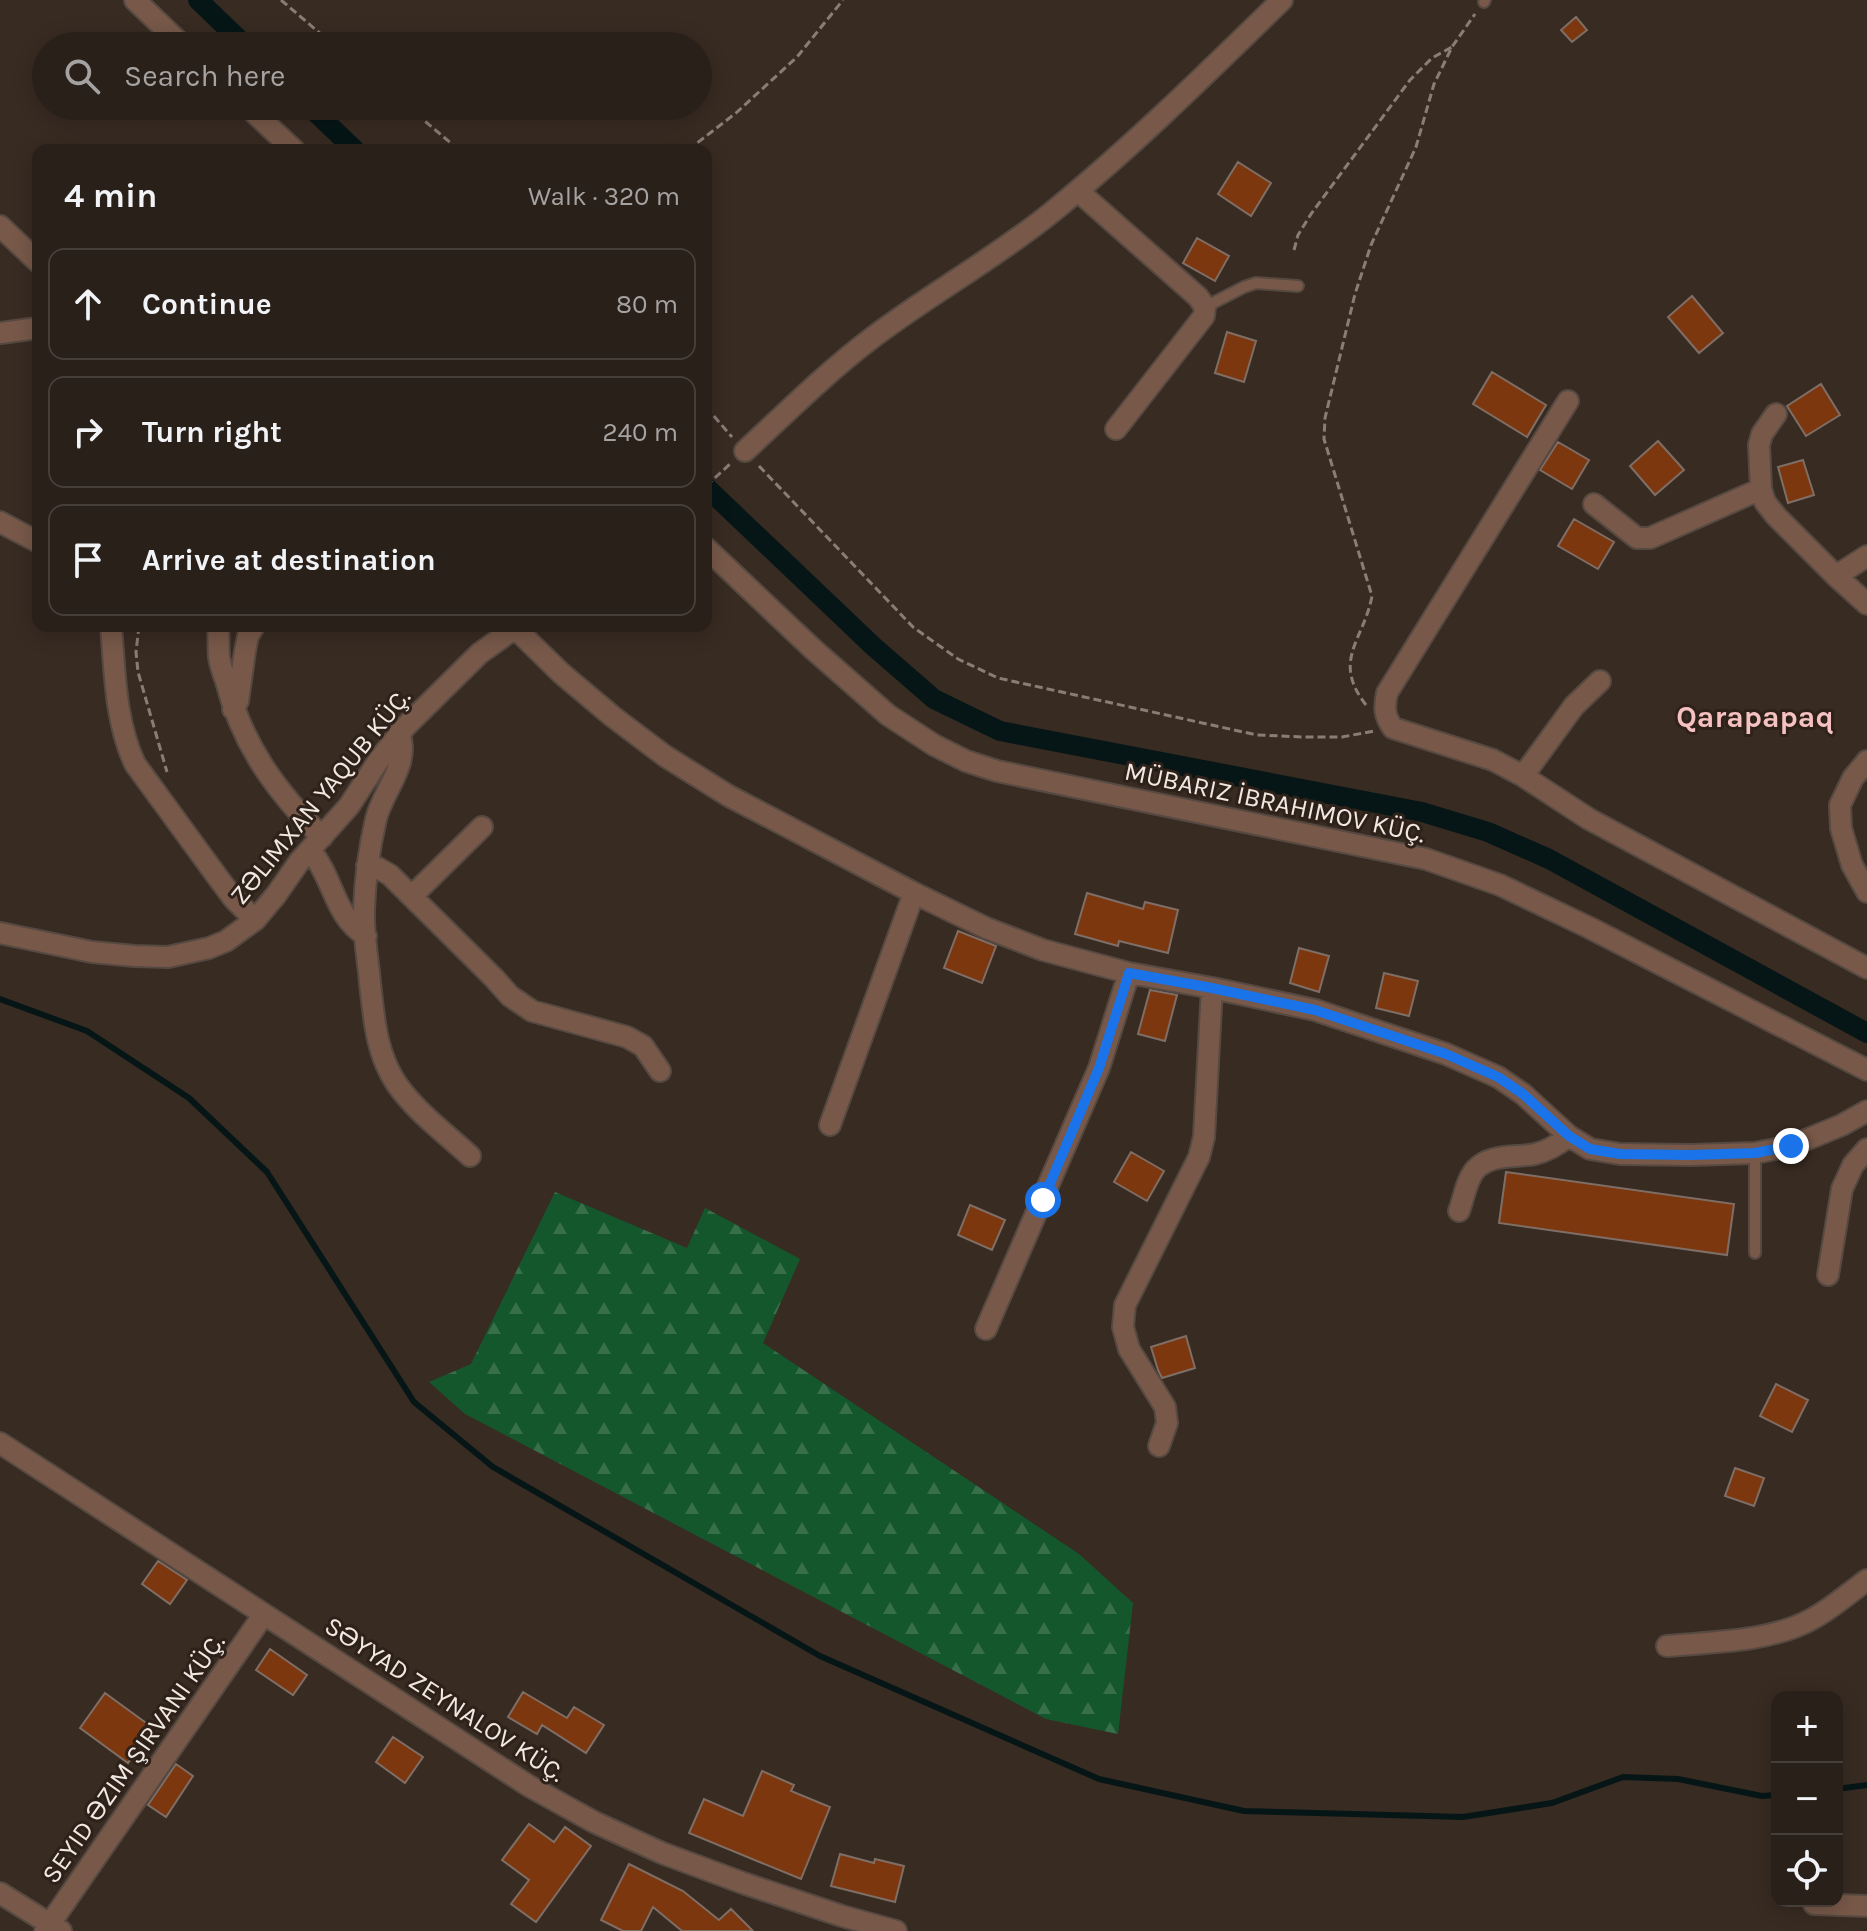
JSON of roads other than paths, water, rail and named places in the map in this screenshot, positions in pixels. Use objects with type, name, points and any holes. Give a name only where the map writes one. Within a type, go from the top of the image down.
[{"type":"street","points":[[135,0],[168,32]]},
{"type":"street","points":[[745,451],[872,338],[1010,245],[1078,191],[1159,120],[1282,0]]},
{"type":"street","points":[[262,120],[288,144]]},
{"type":"street","points":[[1078,191],[1198,297],[1205,307],[1204,316],[1116,429]]},
{"type":"street","points":[[0,226],[32,256]]},
{"type":"street","points":[[0,333],[32,329]]},
{"type":"street","points":[[1568,401],[1387,693],[1384,707],[1387,720],[1393,728],[1493,760],[1589,819],[1867,968]]},
{"type":"street","points":[[1776,414],[1762,434],[1759,445],[1761,489],[1765,502],[1867,604]]},
{"type":"street","points":[[1594,504],[1637,538],[1650,538],[1761,489]]},
{"type":"street","points":[[0,522],[32,539]]},
{"type":"street","name":"MÜBARIZ İBRAHIMOV KÜÇ.","points":[[712,554],[888,715],[934,745],[966,761],[997,771],[1426,859],[1500,885],[1867,1070]]},
{"type":"street","points":[[1836,576],[1867,556]]},
{"type":"street","points":[[112,632],[119,717],[135,764],[234,899],[255,920]]},
{"type":"street","points":[[218,632],[219,657],[233,709],[251,748],[316,843],[319,861],[345,918],[366,936]]},
{"type":"street","points":[[233,709],[238,701],[250,632]]},
{"type":"street","name":"ZƏLIMXAN YAQUB KÜÇ.","points":[[0,933],[92,952],[168,957],[209,948],[239,934],[255,920],[349,806],[399,733],[480,653],[509,632]]},
{"type":"street","points":[[521,632],[561,673],[665,756],[729,796],[986,928],[1043,950],[1129,973],[1315,1010],[1446,1054],[1498,1077],[1523,1094],[1569,1136],[1590,1149],[1620,1154],[1755,1153],[1791,1146],[1867,1111]]},
{"type":"street","points":[[1523,776],[1574,706],[1600,681]]},
{"type":"street","points":[[399,733],[403,750],[377,816],[367,866],[363,913],[375,1031],[385,1065],[396,1084],[413,1104],[470,1156]]},
{"type":"street","points":[[1867,761],[1853,778],[1840,805],[1841,828],[1852,865],[1867,892]]},
{"type":"street","points":[[412,896],[482,827]]},
{"type":"street","points":[[367,866],[390,875],[510,996],[532,1011],[627,1037],[643,1046],[660,1071]]},
{"type":"street","points":[[830,1125],[914,893]]},
{"type":"street","points":[[986,1329],[1099,1068],[1129,973]]},
{"type":"street","points":[[1159,1446],[1167,1423],[1165,1407],[1129,1349],[1123,1327],[1125,1305],[1199,1157],[1204,1137],[1212,988]]},
{"type":"street","points":[[1459,1211],[1477,1167],[1490,1159],[1536,1154],[1555,1147],[1569,1136]]},
{"type":"street","points":[[1828,1275],[1842,1189],[1853,1165],[1867,1149]]},
{"type":"street","name":"SƏYYAD ZEYNALOV KÜÇ.","points":[[0,1443],[529,1786],[594,1822],[662,1853],[743,1883],[896,1931]]},
{"type":"street","points":[[1667,1646],[1735,1640],[1778,1632],[1811,1620],[1867,1580]]},
{"type":"street","name":"SEYID ƏZIM ŞIRVANI KÜÇ.","points":[[52,1929],[264,1614]]},
{"type":"street","points":[[0,1893],[52,1929]]},
{"type":"street","points":[[1843,1905],[1867,1906]]},
{"type":"lane","points":[[1205,307],[1256,283],[1298,286]]},
{"type":"lane","points":[[1755,1153],[1755,1253]]},
{"type":"waterway","points":[[198,0],[231,32]]},
{"type":"waterway","points":[[324,120],[349,144]]},
{"type":"waterway","points":[[712,493],[873,646],[934,699],[1000,731],[1422,812],[1488,832],[1549,859],[1867,1033]]},
{"type":"waterway","points":[[0,999],[87,1031],[189,1098],[267,1172],[414,1402],[493,1467],[820,1656],[1099,1779],[1244,1811],[1463,1817],[1552,1803],[1623,1777],[1678,1779],[1771,1795]]},
{"type":"waterway","points":[[1843,1788],[1867,1785]]},
{"type":"district","name":"Qarapapaq","points":[[1755,717]]}]
